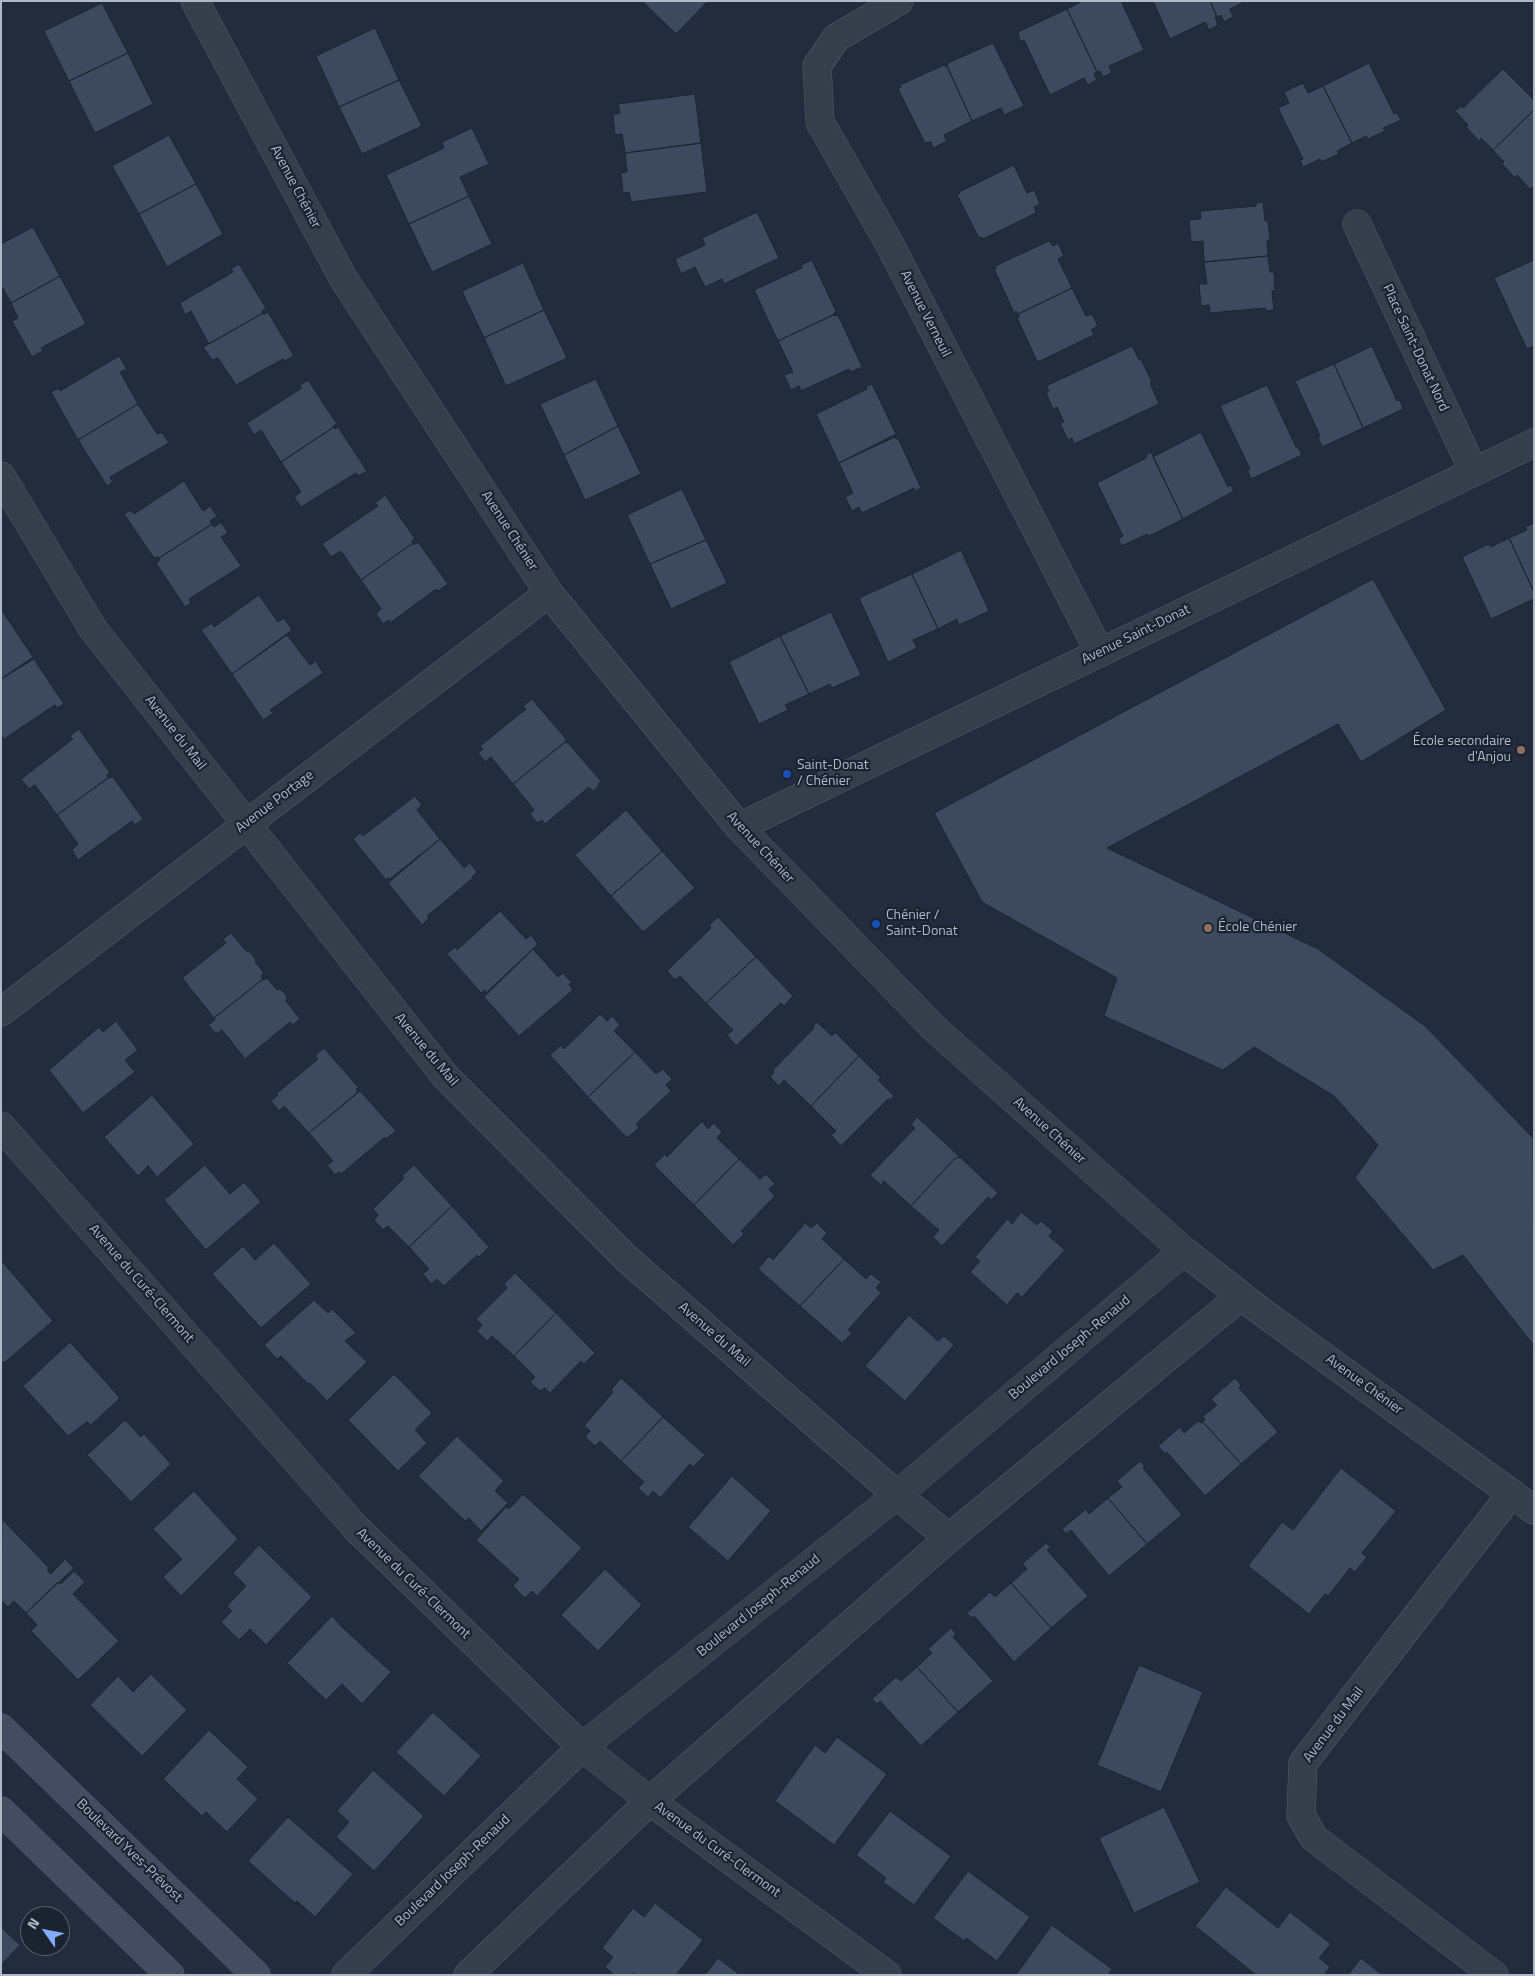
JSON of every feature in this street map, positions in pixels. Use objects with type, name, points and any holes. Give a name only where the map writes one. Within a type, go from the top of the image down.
[{"type":"street","name":"Avenue Chénier","points":[[195,1],[343,278],[549,593],[739,827],[935,1029],[1184,1251],[1241,1296],[1534,1510]]},
{"type":"street","name":"Avenue Verneuil","points":[[899,1],[836,38],[817,66],[820,122],[889,243],[1100,653]]},
{"type":"street","name":"Place Saint-Donat Nord","points":[[1357,224],[1474,472]]},
{"type":"street","name":"Avenue Saint-Donat","points":[[739,827],[1534,443]]},
{"type":"street","name":"Avenue du Mail","points":[[1,476],[93,629],[445,1076],[626,1258],[897,1495],[949,1538]]},
{"type":"street","name":"Avenue Portage","points":[[1,1012],[549,593]]},
{"type":"street","name":"Avenue du Curé-Clermont","points":[[1,1126],[356,1528],[582,1747],[650,1801],[887,1975]]},
{"type":"street","name":"Boulevard Joseph-Renaud","points":[[346,1975],[582,1747],[897,1495],[1184,1251]]},
{"type":"street","points":[[468,1975],[650,1801],[949,1538],[1241,1296]]},
{"type":"street","name":"Avenue du Mail","points":[[1494,1975],[1314,1838],[1301,1816],[1303,1763],[1512,1493]]},
{"type":"street","name":"Boulevard Yves-Prévost","points":[[1,1728],[256,1975]]},
{"type":"street","points":[[1,1811],[170,1975]]},
{"type":"building","points":[[642,1],[708,1],[676,34]]},
{"type":"building","points":[[1082,1],[1121,1],[1144,50],[1109,66],[1112,73],[1103,77],[1100,71],[1097,72],[1067,9]]},
{"type":"building","points":[[1153,1],[1210,1],[1217,17],[1215,17],[1218,25],[1209,30],[1205,22],[1170,39]]},
{"type":"building","points":[[1210,1],[1246,1],[1230,9],[1233,17],[1224,22],[1221,15],[1217,17]]},
{"type":"building","points":[[102,3],[128,53],[69,81],[44,31]]},
{"type":"building","points":[[1067,9],[1097,72],[1094,74],[1097,80],[1088,85],[1084,78],[1050,95],[1024,40],[1020,41],[1018,32]]},
{"type":"building","points":[[375,28],[399,80],[339,107],[316,56]]},
{"type":"building","points":[[993,43],[1024,106],[1004,115],[1001,108],[972,121],[947,66],[948,63]]},
{"type":"building","points":[[128,53],[153,104],[95,133],[69,81]]},
{"type":"building","points":[[1369,63],[1394,114],[1397,113],[1401,120],[1383,128],[1385,131],[1368,139],[1366,136],[1352,143],[1323,86]]},
{"type":"building","points":[[944,65],[947,66],[972,121],[944,135],[947,141],[933,148],[931,142],[925,143],[898,89],[901,87],[900,85]]},
{"type":"building","points":[[1503,69],[1534,100],[1534,110],[1493,150],[1481,138],[1479,141],[1455,111],[1461,106],[1463,108]]},
{"type":"building","points":[[399,80],[422,126],[362,154],[339,107]]},
{"type":"building","points":[[1303,83],[1308,93],[1323,86],[1352,143],[1337,151],[1339,154],[1321,162],[1320,159],[1303,167],[1300,160],[1303,159],[1278,108],[1289,103],[1284,92]]},
{"type":"building","points":[[695,94],[701,143],[625,153],[622,134],[615,135],[613,115],[620,113],[618,104]]},
{"type":"building","points":[[1534,110],[1534,186],[1530,189],[1517,175],[1515,178],[1502,164],[1504,162],[1493,150]]},
{"type":"building","points":[[472,128],[489,164],[460,177],[469,196],[409,224],[386,175],[444,148],[442,142]]},
{"type":"building","points":[[169,135],[196,184],[139,214],[112,166]]},
{"type":"building","points":[[701,143],[707,192],[631,202],[629,192],[623,193],[621,173],[627,172],[625,153]]},
{"type":"building","points":[[1014,165],[1027,193],[1034,190],[1040,204],[1034,207],[1036,213],[983,239],[982,237],[979,238],[957,195],[959,192]]},
{"type":"building","points":[[196,184],[223,234],[167,267],[139,214]]},
{"type":"building","points":[[469,196],[492,244],[432,272],[409,224]]},
{"type":"building","points":[[1263,202],[1270,240],[1267,240],[1268,256],[1204,262],[1203,241],[1191,242],[1189,220],[1201,219],[1200,211],[1256,206],[1256,203]]},
{"type":"building","points":[[757,212],[779,258],[724,284],[722,279],[705,287],[695,267],[681,274],[675,259],[705,245],[702,238]]},
{"type":"building","points":[[33,227],[60,276],[11,303],[3,288],[1,289],[1,244]]},
{"type":"building","points":[[1049,241],[1053,246],[1058,243],[1064,256],[1058,259],[1072,288],[1018,314],[1016,311],[1014,313],[994,269],[997,268],[995,266]]},
{"type":"building","points":[[1268,256],[1270,272],[1274,272],[1275,291],[1272,291],[1274,310],[1266,311],[1265,308],[1210,313],[1209,305],[1201,306],[1199,284],[1207,284],[1204,262]]},
{"type":"building","points":[[812,260],[836,311],[833,315],[778,341],[754,290],[802,268],[801,265]]},
{"type":"building","points":[[1534,260],[1534,346],[1527,349],[1494,278]]},
{"type":"building","points":[[523,263],[544,310],[484,338],[462,291]]},
{"type":"building","points":[[239,264],[266,308],[262,311],[263,313],[209,344],[191,311],[185,315],[180,303],[233,272],[231,269]]},
{"type":"building","points":[[60,276],[86,324],[41,348],[43,351],[32,357],[12,321],[18,318],[11,303]]},
{"type":"building","points":[[1072,288],[1086,316],[1092,314],[1098,326],[1091,330],[1094,335],[1037,361],[1017,318],[1019,317],[1018,314]]},
{"type":"building","points":[[544,310],[567,358],[506,386],[484,338]]},
{"type":"building","points":[[268,312],[294,356],[284,361],[283,359],[236,385],[218,358],[212,360],[203,347]]},
{"type":"building","points":[[833,315],[838,315],[862,367],[851,372],[849,369],[801,391],[799,386],[791,390],[784,375],[793,372],[778,341]]},
{"type":"building","points":[[1132,346],[1139,360],[1141,359],[1152,382],[1150,383],[1159,404],[1074,444],[1072,438],[1068,440],[1060,423],[1064,422],[1057,407],[1053,409],[1046,393],[1049,391],[1046,386]]},
{"type":"building","points":[[1372,346],[1397,401],[1400,400],[1403,409],[1363,428],[1334,364]]},
{"type":"building","points":[[119,356],[127,369],[120,372],[138,404],[78,440],[51,392],[59,388],[60,391]]},
{"type":"building","points":[[1334,364],[1363,428],[1322,447],[1318,437],[1320,436],[1295,381]]},
{"type":"building","points":[[596,379],[618,426],[564,455],[540,404]]},
{"type":"building","points":[[308,380],[337,424],[281,462],[261,430],[254,435],[247,423],[302,388],[299,386]]},
{"type":"building","points":[[872,384],[896,434],[839,463],[816,414],[867,389],[866,387]]},
{"type":"building","points":[[1267,385],[1296,447],[1298,447],[1302,455],[1251,479],[1247,469],[1250,469],[1220,406]]},
{"type":"building","points":[[138,404],[157,434],[162,432],[169,443],[110,477],[113,482],[107,486],[78,440]]},
{"type":"building","points":[[618,426],[641,474],[585,500],[564,455]]},
{"type":"building","points":[[334,427],[335,429],[338,427],[367,471],[358,476],[356,473],[301,507],[294,497],[301,492],[281,462]]},
{"type":"building","points":[[1201,432],[1228,487],[1231,485],[1234,491],[1183,519],[1153,457]]},
{"type":"building","points":[[895,437],[896,439],[898,438],[921,488],[915,491],[914,488],[862,513],[859,507],[852,511],[845,497],[853,493],[839,463]]},
{"type":"building","points":[[1151,452],[1183,519],[1149,536],[1147,534],[1122,546],[1118,539],[1123,536],[1097,483],[1146,458],[1146,455]]},
{"type":"building","points":[[184,481],[203,511],[210,506],[217,516],[210,521],[212,524],[159,558],[154,558],[124,514],[131,510],[134,514]]},
{"type":"building","points":[[682,489],[706,540],[650,564],[627,515]]},
{"type":"building","points":[[385,495],[415,539],[412,541],[413,543],[361,580],[341,551],[331,557],[322,544],[378,506],[375,503]]},
{"type":"building","points":[[221,522],[228,533],[221,537],[241,566],[189,599],[191,603],[185,607],[156,563],[160,560],[159,558],[212,524],[214,527]]},
{"type":"building","points":[[1534,523],[1534,592],[1509,538],[1527,530],[1525,527]]},
{"type":"building","points":[[1509,538],[1534,592],[1534,599],[1491,619],[1462,557],[1489,544],[1491,547]]},
{"type":"building","points":[[706,540],[727,583],[671,609],[650,564]]},
{"type":"building","points":[[418,542],[448,584],[438,591],[436,589],[390,623],[389,620],[383,624],[376,614],[381,609],[361,580],[413,543],[414,545]]},
{"type":"building","points":[[961,550],[989,611],[959,625],[957,619],[938,629],[912,574]]},
{"type":"building","points":[[912,574],[938,629],[913,640],[917,648],[888,662],[859,598]]},
{"type":"building","points":[[1373,579],[1446,710],[1361,762],[1338,724],[1107,848],[1318,949],[1425,1026],[1533,1138],[1534,1346],[1463,1255],[1433,1270],[1355,1178],[1378,1145],[1334,1096],[1254,1047],[1223,1070],[1104,1016],[1117,978],[982,902],[934,813]]},
{"type":"building","points":[[259,595],[278,622],[284,618],[292,630],[232,674],[201,630],[212,623],[214,627]]},
{"type":"building","points":[[3,612],[33,657],[1,679],[1,613]]},
{"type":"building","points":[[831,612],[861,675],[832,688],[830,684],[809,694],[780,636]]},
{"type":"building","points":[[287,635],[310,665],[316,661],[323,673],[270,710],[273,713],[263,720],[232,674]]},
{"type":"building","points":[[780,636],[809,694],[785,705],[788,710],[759,724],[729,662]]},
{"type":"building","points":[[34,659],[64,704],[57,708],[55,705],[4,739],[1,735],[1,679]]},
{"type":"building","points":[[532,699],[566,739],[565,742],[513,784],[491,757],[485,762],[478,753],[483,749],[480,746],[526,709],[523,706]]},
{"type":"building","points":[[79,729],[110,773],[107,775],[108,778],[57,815],[35,785],[29,789],[21,779],[73,739],[70,736]]},
{"type":"building","points":[[565,742],[568,743],[601,781],[595,790],[593,791],[589,787],[545,824],[542,820],[537,823],[530,814],[534,810],[513,784]]},
{"type":"building","points":[[113,777],[143,819],[135,825],[132,821],[78,860],[72,850],[78,844],[57,815],[108,778]]},
{"type":"building","points":[[415,796],[422,805],[417,810],[440,839],[390,879],[386,880],[353,839],[360,833],[363,836]]},
{"type":"building","points":[[626,810],[662,851],[611,896],[575,855]]},
{"type":"building","points":[[440,839],[464,868],[470,863],[477,872],[473,878],[427,916],[429,918],[422,925],[388,883]]},
{"type":"building","points":[[662,851],[695,888],[643,932],[611,896]]},
{"type":"building","points":[[500,911],[526,939],[531,935],[538,944],[486,993],[485,990],[481,993],[447,954],[455,947],[457,950]]},
{"type":"building","points":[[718,917],[756,957],[706,1003],[680,976],[675,980],[667,971],[711,928],[709,925]]},
{"type":"building","points":[[231,933],[246,951],[250,952],[255,958],[256,963],[264,973],[261,976],[263,979],[214,1018],[182,978],[226,943],[223,939]]},
{"type":"building","points":[[533,949],[558,977],[563,973],[572,983],[569,984],[573,990],[519,1036],[484,997]]},
{"type":"building","points":[[756,957],[793,996],[784,1006],[781,1003],[736,1046],[727,1035],[733,1030],[706,1003]]},
{"type":"building","points":[[267,978],[277,990],[280,989],[287,996],[286,1001],[300,1019],[293,1025],[290,1022],[245,1059],[222,1030],[216,1034],[208,1025],[215,1020],[214,1018],[263,979]]},
{"type":"building","points":[[600,1014],[607,1021],[612,1016],[620,1025],[614,1031],[635,1052],[588,1097],[550,1055],[561,1045],[564,1049]]},
{"type":"building","points":[[116,1021],[138,1050],[125,1060],[135,1072],[83,1113],[49,1070],[99,1027],[103,1032]]},
{"type":"building","points":[[817,1022],[832,1036],[835,1032],[859,1056],[811,1106],[784,1080],[779,1086],[770,1077],[774,1072],[773,1070],[814,1028],[813,1026]]},
{"type":"building","points":[[324,1048],[359,1088],[356,1089],[358,1092],[309,1133],[284,1106],[279,1111],[271,1101],[278,1095],[276,1094],[318,1059],[315,1056]]},
{"type":"building","points":[[635,1052],[656,1074],[663,1069],[672,1079],[666,1085],[671,1091],[636,1124],[639,1128],[627,1138],[588,1097]]},
{"type":"building","points":[[859,1056],[881,1078],[878,1080],[894,1096],[890,1100],[888,1099],[841,1146],[831,1135],[836,1131],[811,1106]]},
{"type":"building","points":[[360,1091],[396,1131],[386,1139],[385,1137],[341,1174],[340,1172],[335,1175],[327,1165],[333,1161],[309,1133]]},
{"type":"building","points":[[152,1095],[194,1144],[157,1177],[148,1166],[138,1176],[104,1137]]},
{"type":"building","points":[[917,1117],[960,1157],[954,1159],[911,1206],[884,1181],[881,1185],[870,1175],[915,1128],[911,1125]]},
{"type":"building","points":[[702,1121],[708,1129],[714,1123],[722,1132],[717,1138],[739,1159],[694,1205],[654,1165],[665,1154],[667,1157]]},
{"type":"building","points":[[960,1157],[998,1193],[991,1200],[988,1197],[942,1246],[933,1237],[939,1230],[911,1206],[954,1159]]},
{"type":"building","points":[[739,1159],[760,1179],[766,1174],[775,1184],[769,1189],[775,1196],[741,1231],[744,1234],[733,1245],[694,1205]]},
{"type":"building","points":[[205,1165],[230,1194],[244,1182],[261,1202],[206,1250],[164,1200]]},
{"type":"building","points":[[414,1165],[452,1206],[409,1247],[388,1226],[383,1230],[374,1220],[378,1215],[373,1209],[404,1178],[402,1176]]},
{"type":"building","points":[[452,1206],[489,1247],[479,1257],[477,1255],[444,1286],[437,1279],[431,1284],[423,1274],[429,1269],[409,1247]]},
{"type":"building","points":[[1021,1212],[1037,1225],[1041,1221],[1053,1231],[1049,1236],[1065,1250],[1022,1297],[1017,1293],[1007,1305],[970,1272],[980,1261],[975,1257],[1007,1219],[1012,1224]]},
{"type":"building","points":[[805,1223],[811,1228],[817,1223],[827,1233],[822,1239],[844,1259],[800,1306],[758,1269],[769,1256],[773,1260]]},
{"type":"building","points":[[274,1243],[311,1284],[261,1328],[212,1274],[243,1246],[255,1260]]},
{"type":"building","points":[[844,1259],[866,1279],[871,1274],[881,1282],[876,1288],[881,1293],[848,1330],[852,1333],[842,1343],[800,1306]]},
{"type":"building","points":[[1,1260],[53,1321],[4,1363],[1,1361]]},
{"type":"building","points":[[515,1273],[556,1313],[514,1356],[492,1336],[487,1341],[477,1331],[482,1325],[476,1319],[507,1288],[504,1284]]},
{"type":"building","points":[[314,1300],[328,1313],[332,1309],[356,1333],[345,1341],[367,1362],[327,1401],[281,1356],[277,1359],[264,1345]]},
{"type":"building","points":[[556,1313],[595,1353],[584,1364],[581,1361],[550,1393],[545,1388],[540,1391],[530,1382],[535,1377],[514,1356]]},
{"type":"building","points":[[909,1315],[938,1341],[944,1336],[954,1345],[905,1401],[865,1366]]},
{"type":"building","points":[[70,1342],[120,1398],[91,1425],[87,1422],[68,1436],[23,1386]]},
{"type":"building","points":[[394,1374],[432,1413],[415,1430],[427,1443],[398,1471],[348,1420]]},
{"type":"building","points":[[621,1378],[663,1417],[621,1461],[600,1441],[595,1446],[585,1437],[590,1431],[584,1426],[613,1392],[611,1390]]},
{"type":"building","points":[[1235,1378],[1241,1385],[1239,1388],[1278,1432],[1241,1464],[1203,1422],[1205,1419],[1202,1417],[1217,1405],[1211,1399]]},
{"type":"building","points":[[663,1417],[705,1455],[693,1467],[690,1464],[660,1498],[653,1491],[648,1497],[638,1488],[644,1482],[621,1461]]},
{"type":"building","points":[[125,1420],[141,1437],[144,1434],[171,1464],[131,1502],[87,1455]]},
{"type":"building","points":[[1198,1421],[1203,1422],[1241,1464],[1205,1496],[1167,1452],[1165,1454],[1158,1446],[1180,1427],[1184,1433]]},
{"type":"building","points":[[457,1436],[504,1481],[495,1491],[508,1503],[481,1531],[469,1518],[465,1521],[418,1476]]},
{"type":"building","points":[[1140,1461],[1145,1467],[1143,1468],[1182,1515],[1147,1544],[1108,1498],[1122,1487],[1117,1481]]},
{"type":"building","points":[[1341,1468],[1396,1511],[1362,1553],[1367,1557],[1355,1572],[1350,1568],[1328,1596],[1325,1594],[1309,1614],[1248,1566],[1282,1522],[1293,1530]]},
{"type":"building","points":[[732,1476],[771,1511],[728,1561],[688,1527]]},
{"type":"building","points":[[194,1491],[238,1539],[181,1596],[163,1577],[182,1559],[153,1529]]},
{"type":"building","points":[[523,1494],[582,1548],[537,1596],[532,1591],[525,1598],[513,1586],[519,1579],[476,1540],[506,1507],[509,1509]]},
{"type":"building","points":[[1108,1498],[1147,1544],[1109,1576],[1071,1530],[1066,1534],[1062,1529],[1086,1509],[1089,1514]]},
{"type":"building","points":[[2,1519],[49,1568],[47,1570],[51,1574],[65,1559],[74,1568],[26,1613],[14,1601],[8,1607],[1,1600]]},
{"type":"building","points":[[1046,1543],[1051,1547],[1047,1550],[1088,1596],[1051,1628],[1011,1583],[1027,1569],[1022,1564]]},
{"type":"building","points":[[259,1545],[312,1597],[266,1645],[250,1629],[239,1640],[221,1622],[232,1611],[227,1606],[246,1586],[233,1573]]},
{"type":"building","points":[[605,1569],[642,1605],[598,1651],[561,1615]]},
{"type":"building","points":[[74,1571],[85,1582],[73,1594],[119,1641],[78,1680],[31,1631],[37,1625],[26,1613],[58,1582],[61,1584]]},
{"type":"building","points":[[1011,1583],[1051,1628],[1014,1662],[974,1616],[972,1618],[967,1613],[990,1592],[995,1597]]},
{"type":"building","points":[[332,1616],[391,1672],[362,1704],[342,1684],[326,1700],[287,1663]]},
{"type":"building","points":[[951,1628],[956,1634],[953,1637],[993,1681],[958,1712],[917,1667],[932,1653],[928,1649]]},
{"type":"building","points":[[1139,1665],[1203,1692],[1161,1792],[1097,1765]]},
{"type":"building","points":[[917,1667],[958,1712],[921,1746],[880,1701],[877,1704],[872,1699],[896,1677],[901,1681]]},
{"type":"building","points":[[151,1674],[187,1710],[142,1756],[90,1705],[118,1676],[133,1692]]},
{"type":"building","points":[[433,1712],[481,1756],[444,1796],[396,1752]]},
{"type":"building","points":[[209,1730],[248,1767],[237,1779],[258,1799],[227,1832],[206,1812],[202,1816],[163,1779]]},
{"type":"building","points":[[837,1737],[887,1774],[834,1845],[775,1801],[815,1745],[825,1753]]},
{"type":"building","points":[[373,1770],[424,1816],[374,1871],[336,1837],[349,1822],[337,1811]]},
{"type":"building","points":[[1164,1807],[1200,1882],[1134,1913],[1099,1838]]},
{"type":"building","points":[[890,1811],[951,1856],[914,1905],[883,1882],[886,1878],[856,1855]]},
{"type":"building","points":[[288,1817],[353,1874],[315,1917],[297,1901],[295,1903],[248,1861]]},
{"type":"building","points":[[968,1871],[1030,1917],[997,1961],[966,1938],[964,1941],[933,1918]]},
{"type":"building","points":[[1226,1887],[1278,1928],[1290,1912],[1331,1944],[1319,1958],[1330,1967],[1324,1975],[1256,1975],[1195,1926]]},
{"type":"building","points":[[655,1903],[703,1940],[676,1975],[636,1975],[634,1973],[632,1975],[614,1975],[605,1967],[613,1957],[602,1948],[633,1908],[644,1917]]},
{"type":"building","points":[[1052,1925],[1112,1969],[1108,1975],[1016,1975]]},
{"type":"building","points":[[1,1927],[20,1945],[1,1965]]},
{"type":"building","points":[[718,1958],[740,1975],[705,1975]]},
{"type":"building","points":[[1361,1958],[1382,1975],[1348,1975]]},
{"type":"place","name":"École secondaire d'Anjou","points":[[1521,750]]},
{"type":"place","name":"Saint-Donat / Chénier","points":[[787,774]]},
{"type":"place","name":"Chénier / Saint-Donat","points":[[876,924]]},
{"type":"place","name":"École Chénier","points":[[1208,928]]}]
